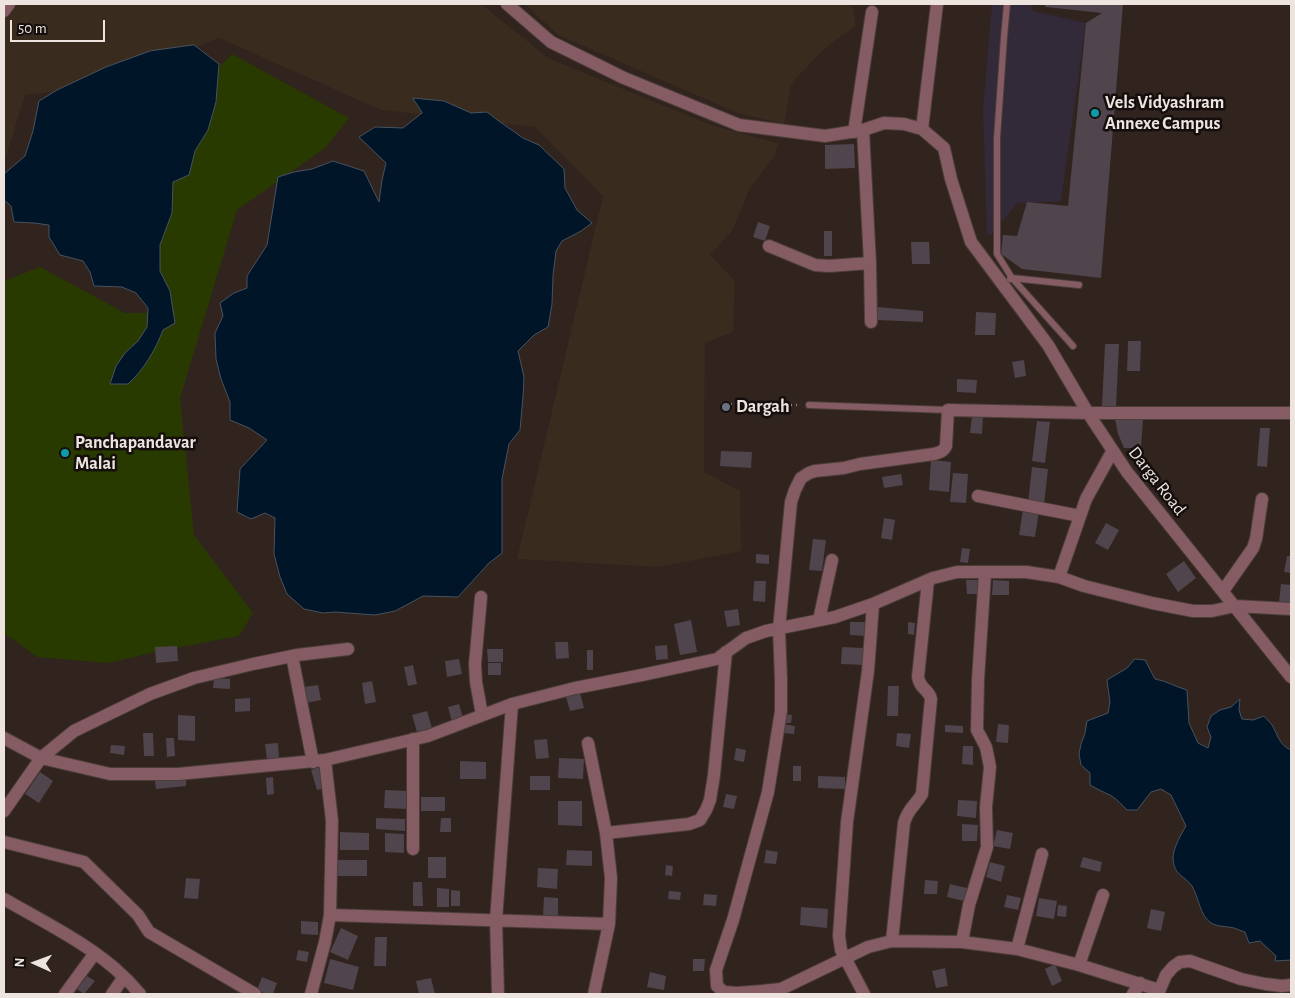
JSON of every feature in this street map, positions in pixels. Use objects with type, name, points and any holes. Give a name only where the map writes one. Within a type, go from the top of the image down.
[{"type":"street","points":[[4,11],[9,4]]},
{"type":"street","points":[[507,4],[551,42],[624,78],[740,125],[825,136],[858,131],[884,123],[904,124],[922,129],[937,4]]},
{"type":"street","points":[[871,322],[870,264],[858,131],[872,12]]},
{"type":"street","name":"Darga Road","points":[[922,129],[944,148],[951,179],[971,242],[1007,281],[1112,452],[1291,677]]},
{"type":"street","points":[[769,246],[815,266],[870,264]]},
{"type":"street","points":[[1291,413],[1088,413],[948,410],[946,446],[940,452],[815,471],[802,478],[791,502],[779,629],[781,711],[768,792],[733,920],[716,970],[716,986],[724,992],[762,991],[781,988],[868,947],[892,941],[962,942],[1017,949],[1079,966],[1137,989],[1159,992],[1173,966],[1180,962],[1190,961],[1265,984],[1291,985]]},
{"type":"street","points":[[1059,577],[1086,499],[1112,452]]},
{"type":"street","points":[[978,496],[1080,516]]},
{"type":"street","points":[[1223,592],[1253,548],[1262,499]]},
{"type":"street","points":[[819,620],[832,560]]},
{"type":"street","points":[[4,738],[41,758],[110,774],[178,774],[319,761],[428,736],[512,704],[575,688],[717,659],[746,638],[766,631],[835,617],[873,604],[928,580],[957,572],[1026,572],[1059,577],[1084,586],[1193,611],[1212,611],[1235,606],[1291,609]]},
{"type":"street","points":[[962,942],[986,847],[986,807],[990,767],[986,747],[978,730],[978,680],[986,573]]},
{"type":"street","points":[[892,941],[904,822],[909,810],[920,799],[922,794],[931,700],[929,693],[921,687],[918,677],[928,580]]},
{"type":"street","points":[[481,596],[475,664],[482,715]]},
{"type":"street","points":[[864,994],[845,958],[839,936],[847,822],[868,671],[873,604]]},
{"type":"street","points":[[4,811],[41,758],[74,731],[150,694],[194,678],[252,664],[292,656],[348,649]]},
{"type":"street","points":[[606,833],[689,824],[700,820],[710,800],[714,775],[726,652]]},
{"type":"street","points":[[292,656],[302,714],[319,761],[332,821],[330,915],[311,994]]},
{"type":"street","points":[[498,994],[496,920],[512,704]]},
{"type":"street","points":[[413,739],[413,850]]},
{"type":"street","points":[[588,743],[606,833],[612,878],[609,924],[594,994]]},
{"type":"street","points":[[4,842],[84,862],[138,915],[150,932],[255,994]]},
{"type":"street","points":[[1017,949],[1042,854]]},
{"type":"street","points":[[1079,966],[1103,895]]},
{"type":"street","points":[[4,899],[94,953],[124,977],[140,994]]},
{"type":"street","points":[[330,915],[609,924]]},
{"type":"street","points":[[65,994],[94,953]]},
{"type":"street","points":[[112,994],[124,977]]},
{"type":"lane","points":[[1008,4],[997,138],[997,254],[1007,281],[1073,346]]},
{"type":"lane","points":[[1007,281],[1079,285]]},
{"type":"lane","points":[[810,405],[948,410]]},
{"type":"path","points":[[721,404],[810,405]]},
{"type":"shaded area","points":[[4,4],[481,4],[548,58],[711,125],[778,143],[775,155],[749,190],[732,231],[710,255],[735,281],[733,332],[705,343],[704,472],[740,491],[741,551],[659,567],[517,559],[603,196],[535,127],[381,110],[219,38],[96,86],[25,95],[4,163]]},
{"type":"shaded area","points":[[525,4],[848,4],[853,8],[856,26],[820,53],[791,84],[784,124],[738,113],[558,35]]},
{"type":"shaded area","points":[[992,4],[1033,4],[1032,11],[1086,23],[1061,201],[1017,203],[992,234],[987,234],[983,109]]},
{"type":"green space","points":[[232,54],[349,118],[325,148],[237,210],[180,398],[194,535],[253,613],[239,636],[108,663],[37,657],[4,633],[4,281],[40,267],[125,313],[161,313],[148,252],[207,80]]},
{"type":"water","points":[[194,45],[219,64],[216,102],[208,130],[195,151],[189,175],[173,182],[172,213],[160,245],[160,271],[170,291],[175,323],[163,330],[157,345],[139,373],[128,384],[110,384],[116,366],[125,353],[138,341],[147,327],[148,308],[136,293],[122,287],[94,286],[90,272],[83,261],[60,255],[49,237],[49,225],[14,222],[11,206],[4,200],[4,174],[25,156],[33,131],[39,101],[57,90],[106,67],[150,51]]},
{"type":"water","points":[[413,98],[444,101],[471,113],[487,112],[523,138],[539,145],[564,169],[565,188],[577,210],[592,223],[562,241],[556,251],[552,304],[548,327],[534,335],[518,351],[524,377],[523,397],[520,430],[509,444],[502,479],[502,553],[489,563],[458,597],[423,596],[395,611],[375,615],[323,613],[304,609],[287,594],[274,554],[275,518],[265,513],[251,519],[237,512],[240,469],[267,440],[249,428],[230,420],[230,402],[216,359],[215,333],[223,316],[220,303],[234,293],[247,288],[247,276],[267,245],[278,177],[312,169],[333,161],[364,171],[379,202],[386,163],[359,137],[375,127],[403,128],[422,113]]},
{"type":"water","points":[[1135,659],[1145,660],[1155,679],[1187,690],[1189,723],[1198,743],[1208,748],[1211,737],[1207,727],[1211,716],[1220,710],[1231,707],[1240,699],[1239,710],[1242,719],[1253,720],[1264,716],[1272,725],[1281,743],[1291,750],[1291,960],[1275,961],[1276,956],[1260,941],[1249,943],[1245,932],[1211,923],[1204,916],[1192,886],[1175,868],[1174,850],[1186,826],[1171,795],[1161,789],[1151,792],[1137,810],[1127,810],[1113,797],[1090,785],[1090,773],[1081,765],[1079,754],[1087,721],[1108,713],[1110,702],[1107,680],[1127,668]]},
{"type":"building","name":"Vels Vidyashram Annexe Campus","points":[[1044,4],[1123,4],[1101,278],[1022,269],[1001,254],[1003,235],[1017,236],[1027,202],[1068,206],[1086,23],[1102,13],[1046,7]]},
{"type":"building","points":[[854,144],[855,168],[825,169],[825,145]]},
{"type":"building","points":[[758,222],[770,226],[765,241],[753,237]]},
{"type":"building","points":[[824,231],[832,231],[832,256],[824,256]]},
{"type":"building","points":[[911,242],[929,242],[930,264],[912,264]]},
{"type":"building","points":[[877,307],[923,311],[923,322],[877,320]]},
{"type":"building","points":[[976,312],[996,313],[995,335],[975,335]]},
{"type":"building","points":[[1128,341],[1141,341],[1140,371],[1127,371]]},
{"type":"building","points":[[1105,344],[1119,344],[1116,407],[1102,406]]},
{"type":"building","points":[[1024,360],[1026,376],[1015,378],[1012,362]]},
{"type":"building","points":[[957,379],[977,380],[976,393],[957,392]]},
{"type":"building","points":[[972,416],[983,417],[982,434],[970,433]]},
{"type":"building","points":[[1115,419],[1143,419],[1141,448],[1124,448],[1118,434]]},
{"type":"building","points":[[1037,421],[1050,422],[1045,463],[1032,461]]},
{"type":"building","points":[[1260,428],[1270,428],[1267,467],[1257,466]]},
{"type":"building","points":[[721,451],[752,452],[751,468],[720,466]]},
{"type":"building","points":[[931,460],[951,462],[949,492],[929,490]]},
{"type":"building","points":[[1032,467],[1048,469],[1044,505],[1028,503]]},
{"type":"building","points":[[953,473],[968,474],[966,503],[950,502]]},
{"type":"building","points":[[901,474],[903,485],[884,488],[882,477]]},
{"type":"building","points":[[1023,509],[1039,511],[1035,537],[1019,535]]},
{"type":"building","points":[[884,518],[895,520],[892,540],[881,538]]},
{"type":"building","points":[[1106,523],[1119,530],[1108,550],[1095,543]]},
{"type":"building","points":[[813,539],[826,540],[822,571],[809,570]]},
{"type":"building","points":[[962,548],[970,549],[968,563],[960,562]]},
{"type":"building","points":[[756,554],[769,555],[769,564],[756,563]]},
{"type":"building","points":[[1287,556],[1291,556],[1291,573],[1284,572]]},
{"type":"building","points":[[1184,561],[1196,578],[1178,592],[1166,574]]},
{"type":"building","points":[[966,580],[978,580],[979,594],[967,594]]},
{"type":"building","points":[[993,580],[1009,581],[1009,595],[992,595]]},
{"type":"building","points":[[754,581],[766,581],[765,602],[753,601]]},
{"type":"building","points":[[1281,584],[1291,585],[1291,604],[1279,602]]},
{"type":"building","points":[[738,609],[740,625],[727,627],[724,611]]},
{"type":"building","points":[[691,620],[697,652],[680,655],[674,624]]},
{"type":"building","points":[[850,622],[866,622],[866,636],[850,635]]},
{"type":"building","points":[[908,622],[915,623],[914,635],[908,634]]},
{"type":"building","points":[[555,642],[568,642],[569,658],[556,659]]},
{"type":"building","points":[[667,645],[668,659],[656,660],[655,646]]},
{"type":"building","points":[[177,646],[178,661],[156,663],[155,647]]},
{"type":"building","points":[[842,647],[864,648],[864,665],[841,664]]},
{"type":"building","points":[[487,649],[503,649],[503,662],[488,662]]},
{"type":"building","points":[[587,650],[593,650],[593,670],[587,670]]},
{"type":"building","points":[[459,659],[462,674],[447,677],[445,661]]},
{"type":"building","points":[[488,663],[501,663],[501,675],[488,675]]},
{"type":"building","points":[[413,665],[417,684],[408,686],[404,667]]},
{"type":"building","points":[[214,678],[230,679],[230,689],[213,688]]},
{"type":"building","points":[[372,681],[376,702],[365,704],[362,683]]},
{"type":"building","points":[[318,685],[321,700],[306,703],[303,687]]},
{"type":"building","points":[[888,686],[899,686],[898,716],[887,716]]},
{"type":"building","points":[[580,693],[584,708],[570,711],[566,697]]},
{"type":"building","points":[[250,698],[250,711],[235,712],[235,699]]},
{"type":"building","points":[[459,704],[463,718],[452,722],[448,707]]},
{"type":"building","points":[[427,711],[432,728],[417,732],[412,715]]},
{"type":"building","points":[[783,714],[792,715],[791,723],[782,723]]},
{"type":"building","points":[[178,715],[195,716],[195,741],[178,740]]},
{"type":"building","points":[[783,724],[795,726],[794,734],[783,733]]},
{"type":"building","points":[[998,724],[1009,725],[1008,743],[996,742]]},
{"type":"building","points":[[945,725],[963,726],[963,733],[945,732]]},
{"type":"building","points":[[143,733],[153,733],[154,756],[144,756]]},
{"type":"building","points":[[897,733],[911,734],[909,748],[896,746]]},
{"type":"building","points":[[166,738],[174,738],[175,756],[167,757]]},
{"type":"building","points":[[547,739],[549,758],[536,759],[534,740]]},
{"type":"building","points":[[278,743],[279,758],[267,759],[265,744]]},
{"type":"building","points":[[111,745],[125,746],[124,755],[110,753]]},
{"type":"building","points":[[963,746],[973,746],[973,765],[962,764]]},
{"type":"building","points":[[736,748],[746,750],[744,762],[734,760]]},
{"type":"building","points":[[559,758],[584,759],[583,779],[558,778]]},
{"type":"building","points":[[460,761],[486,762],[486,779],[460,779]]},
{"type":"building","points":[[793,766],[801,766],[801,781],[793,781]]},
{"type":"building","points":[[319,767],[325,788],[317,790],[311,770]]},
{"type":"building","points":[[40,772],[53,781],[39,803],[25,794]]},
{"type":"building","points":[[530,776],[550,776],[550,790],[530,790]]},
{"type":"building","points":[[818,776],[845,777],[845,789],[818,788]]},
{"type":"building","points":[[273,777],[274,794],[267,795],[266,778]]},
{"type":"building","points":[[186,778],[186,786],[156,789],[155,781]]},
{"type":"building","points":[[385,790],[408,791],[407,809],[384,808]]},
{"type":"building","points":[[726,794],[737,796],[734,809],[723,807]]},
{"type":"building","points":[[421,797],[445,797],[445,811],[421,811]]},
{"type":"building","points":[[958,800],[977,801],[976,818],[957,816]]},
{"type":"building","points":[[558,801],[582,801],[582,826],[558,825]]},
{"type":"building","points":[[376,818],[405,819],[405,831],[376,829]]},
{"type":"building","points":[[441,818],[451,818],[451,832],[440,832]]},
{"type":"building","points":[[962,824],[978,825],[977,841],[962,841]]},
{"type":"building","points":[[997,830],[1013,833],[1010,849],[993,846]]},
{"type":"building","points":[[340,832],[369,833],[369,850],[340,850]]},
{"type":"building","points":[[385,833],[404,834],[404,853],[385,852]]},
{"type":"building","points":[[567,850],[592,851],[592,866],[566,865]]},
{"type":"building","points":[[766,850],[778,852],[776,864],[764,863]]},
{"type":"building","points":[[428,857],[446,857],[446,878],[428,878]]},
{"type":"building","points":[[1083,857],[1102,862],[1100,872],[1080,867]]},
{"type":"building","points":[[337,860],[367,860],[367,876],[337,876]]},
{"type":"building","points":[[990,862],[1005,866],[1001,882],[986,877]]},
{"type":"building","points":[[666,865],[673,866],[672,876],[665,875]]},
{"type":"building","points":[[538,868],[558,869],[557,889],[537,887]]},
{"type":"building","points":[[186,878],[200,879],[198,899],[184,898]]},
{"type":"building","points":[[925,880],[938,881],[937,894],[924,894]]},
{"type":"building","points":[[413,882],[422,882],[423,906],[413,906]]},
{"type":"building","points":[[950,884],[967,888],[964,901],[947,897]]},
{"type":"building","points":[[437,888],[449,889],[449,907],[437,907]]},
{"type":"building","points":[[451,890],[460,891],[460,906],[451,906]]},
{"type":"building","points":[[669,891],[681,892],[680,900],[668,899]]},
{"type":"building","points":[[704,894],[717,895],[716,906],[703,905]]},
{"type":"building","points":[[1007,895],[1021,898],[1018,910],[1004,907]]},
{"type":"building","points":[[544,897],[558,898],[558,916],[543,915]]},
{"type":"building","points":[[1039,898],[1057,901],[1054,919],[1036,916]]},
{"type":"building","points":[[1058,905],[1067,906],[1066,917],[1057,916]]},
{"type":"building","points":[[801,907],[828,909],[827,928],[800,925]]},
{"type":"building","points":[[1151,909],[1165,912],[1161,931],[1147,928]]},
{"type":"building","points":[[301,921],[318,922],[318,935],[301,934]]},
{"type":"building","points":[[341,928],[358,936],[348,960],[330,952]]},
{"type":"building","points":[[375,937],[387,937],[386,966],[374,966]]},
{"type":"building","points":[[298,950],[309,952],[307,962],[296,960]]},
{"type":"building","points":[[330,959],[359,967],[353,990],[324,983]]},
{"type":"building","points":[[693,959],[705,959],[704,971],[693,971]]},
{"type":"building","points":[[1055,964],[1062,981],[1052,986],[1045,969]]},
{"type":"building","points":[[945,968],[948,986],[936,988],[932,971]]},
{"type":"building","points":[[650,972],[666,976],[664,990],[647,987]]},
{"type":"building","points":[[87,976],[95,981],[84,994],[77,989]]},
{"type":"building","points":[[262,977],[277,983],[273,994],[266,994],[257,990]]},
{"type":"building","points":[[431,978],[435,994],[419,994],[416,981]]},
{"type":"place","name":"Vels Vidyashram Annexe Campus","points":[[1095,113]]},
{"type":"place","name":"Dargah","points":[[726,407]]},
{"type":"place","name":"Panchapandavar Malai","points":[[65,453]]}]
